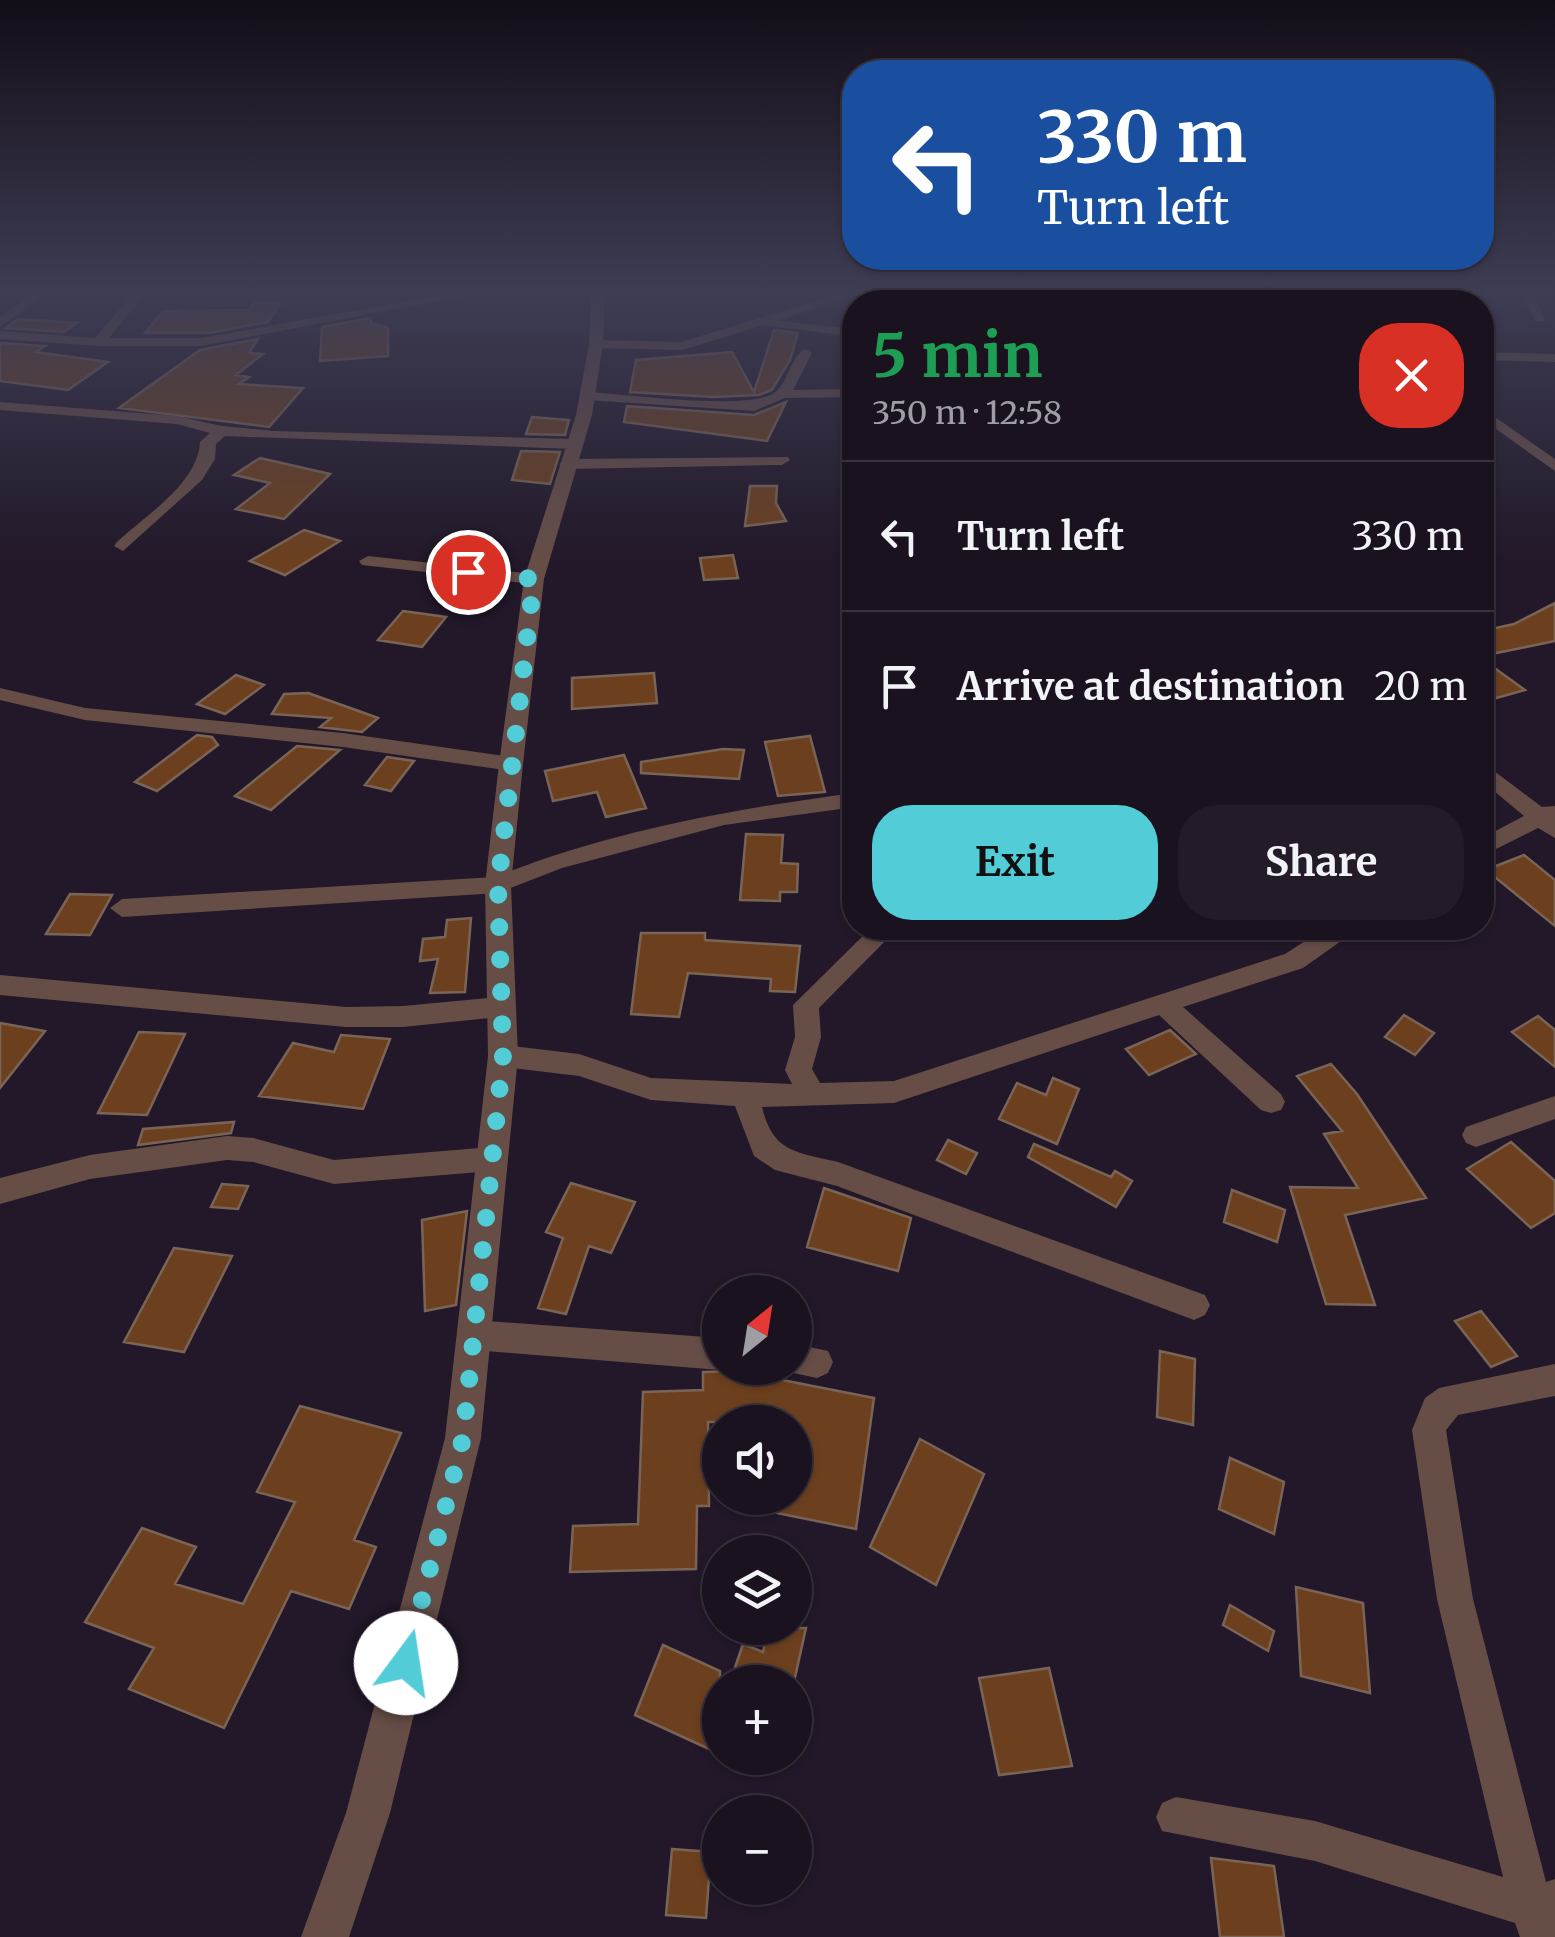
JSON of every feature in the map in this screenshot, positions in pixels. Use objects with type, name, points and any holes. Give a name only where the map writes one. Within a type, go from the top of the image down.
[{"type":"street","points":[[325,1937],[368,1813],[463,1438],[503,1056],[498,885],[510,764],[534,579],[578,430],[588,381]]},
{"type":"street","points":[[783,394],[790,381]]},
{"type":"street","points":[[578,430],[626,402],[754,407],[783,394],[842,393]]},
{"type":"street","points":[[0,406],[177,420],[222,432],[323,439],[369,436],[416,442],[578,430],[782,460]]},
{"type":"street","points":[[1494,421],[1555,466]]},
{"type":"street","points":[[123,546],[196,477],[207,459],[208,442],[222,432]]},
{"type":"street","points":[[368,561],[534,579]]},
{"type":"street","points":[[0,694],[86,714],[343,740],[510,764]]},
{"type":"street","points":[[1494,778],[1549,819],[1494,843]]},
{"type":"street","points":[[122,908],[498,885],[555,862],[724,818],[842,802]]},
{"type":"street","points":[[812,1094],[798,1070],[808,1037],[806,1005],[874,940]]},
{"type":"street","points":[[503,1056],[578,1065],[651,1089],[746,1096],[894,1092],[1294,961],[1316,940]]},
{"type":"street","points":[[0,985],[108,990],[346,1017],[402,1017],[499,1007]]},
{"type":"street","points":[[1163,1004],[1271,1102]]},
{"type":"street","points":[[746,1096],[753,1134],[764,1150],[782,1160],[838,1174],[1194,1305]]},
{"type":"street","points":[[1476,1135],[1555,1107]]},
{"type":"street","points":[[0,1191],[90,1167],[227,1148],[253,1150],[334,1172],[492,1159]]},
{"type":"street","points":[[474,1335],[702,1353]]},
{"type":"street","points":[[1542,1915],[1455,1599],[1428,1430],[1437,1410],[1450,1400],[1555,1380]]},
{"type":"street","points":[[1176,1817],[1315,1841],[1542,1915]]},
{"type":"building","points":[[3,381],[80,381],[68,390]]},
{"type":"building","points":[[156,381],[243,381],[239,384],[303,388],[269,427],[119,408]]},
{"type":"building","points":[[632,381],[748,381],[754,392],[757,381],[777,381],[772,390],[759,395],[713,397],[630,392]]},
{"type":"building","points":[[786,402],[767,441],[624,422],[627,406],[754,415]]},
{"type":"building","points":[[532,417],[569,420],[565,435],[526,434]]},
{"type":"building","points":[[521,451],[560,452],[550,484],[512,480]]},
{"type":"building","points":[[260,458],[330,474],[284,519],[236,509],[270,483],[234,475]]},
{"type":"building","points":[[750,486],[777,486],[776,503],[786,521],[745,526]]},
{"type":"building","points":[[304,530],[340,541],[285,575],[250,561]]},
{"type":"building","points":[[733,555],[738,578],[704,580],[700,558]]},
{"type":"building","points":[[1555,603],[1555,641],[1494,654],[1494,628],[1514,624]]},
{"type":"building","points":[[403,611],[446,617],[422,647],[378,640]]},
{"type":"building","points":[[1494,668],[1525,690],[1494,699]]},
{"type":"building","points":[[654,673],[657,703],[572,709],[572,678]]},
{"type":"building","points":[[236,675],[264,685],[225,714],[197,704]]},
{"type":"building","points":[[308,693],[378,718],[362,732],[320,727],[331,718],[272,714],[284,694]]},
{"type":"building","points":[[197,735],[212,737],[218,745],[157,791],[135,782]]},
{"type":"building","points":[[810,736],[825,792],[778,796],[765,742]]},
{"type":"building","points":[[297,746],[340,750],[271,810],[235,796]]},
{"type":"building","points":[[723,749],[744,750],[739,779],[641,773],[641,762]]},
{"type":"building","points":[[624,755],[646,808],[606,817],[597,792],[553,801],[545,771]]},
{"type":"building","points":[[387,757],[414,761],[391,791],[365,785]]},
{"type":"building","points":[[746,834],[783,835],[781,863],[798,864],[797,892],[780,892],[780,901],[740,900]]},
{"type":"building","points":[[1524,855],[1555,880],[1555,926],[1494,876],[1494,867]]},
{"type":"building","points":[[70,894],[112,895],[90,935],[46,934]]},
{"type":"building","points":[[471,918],[465,992],[430,993],[438,959],[420,961],[423,939],[445,937],[447,920]]},
{"type":"building","points":[[641,933],[705,933],[705,940],[800,946],[795,992],[770,991],[771,979],[688,973],[679,1017],[631,1014]]},
{"type":"building","points":[[1404,1015],[1434,1033],[1415,1055],[1385,1037]]},
{"type":"building","points":[[1538,1016],[1555,1030],[1555,1067],[1512,1032]]},
{"type":"building","points":[[0,1023],[45,1031],[0,1088]]},
{"type":"building","points":[[1170,1030],[1196,1054],[1149,1075],[1126,1049]]},
{"type":"building","points":[[139,1032],[185,1034],[147,1115],[98,1113]]},
{"type":"building","points":[[341,1035],[390,1039],[363,1109],[259,1096],[293,1043],[334,1052]]},
{"type":"building","points":[[1331,1064],[1357,1094],[1426,1198],[1345,1215],[1375,1305],[1326,1304],[1290,1187],[1358,1188],[1324,1134],[1342,1131],[1297,1076]]},
{"type":"building","points":[[1053,1078],[1079,1089],[1057,1144],[999,1119],[1017,1083],[1046,1095]]},
{"type":"building","points":[[234,1122],[231,1133],[138,1145],[143,1129]]},
{"type":"building","points":[[948,1140],[977,1153],[966,1174],[937,1160]]},
{"type":"building","points":[[1511,1142],[1555,1181],[1555,1213],[1531,1228],[1467,1169]]},
{"type":"building","points":[[1034,1144],[1111,1177],[1115,1171],[1132,1181],[1116,1207],[1028,1157]]},
{"type":"building","points":[[571,1183],[635,1202],[611,1253],[589,1246],[566,1314],[538,1308],[563,1238],[546,1232]]},
{"type":"building","points":[[222,1184],[248,1186],[238,1209],[211,1207]]},
{"type":"building","points":[[824,1188],[911,1218],[898,1271],[807,1247]]},
{"type":"building","points":[[1232,1190],[1285,1210],[1277,1242],[1224,1222]]},
{"type":"building","points":[[467,1211],[456,1305],[425,1311],[422,1220]]},
{"type":"building","points":[[174,1248],[232,1256],[184,1352],[124,1342]]},
{"type":"building","points":[[1481,1311],[1517,1356],[1491,1367],[1455,1321]]},
{"type":"building","points":[[1160,1351],[1195,1359],[1193,1425],[1157,1417]]},
{"type":"building","points":[[703,1385],[808,1385],[874,1398],[856,1529],[787,1515],[812,1515],[812,1405],[702,1405],[702,1506],[697,1506],[696,1569],[570,1572],[573,1526],[638,1524],[643,1392],[703,1390]]},
{"type":"building","points":[[300,1406],[401,1433],[354,1540],[376,1547],[349,1609],[291,1591],[224,1728],[129,1689],[154,1648],[85,1622],[142,1528],[196,1547],[175,1584],[243,1604],[295,1502],[257,1492]]},
{"type":"building","points":[[920,1439],[984,1474],[936,1585],[870,1547]]},
{"type":"building","points":[[1230,1458],[1284,1482],[1274,1534],[1219,1509]]},
{"type":"building","points":[[1296,1587],[1363,1603],[1370,1693],[1301,1676]]},
{"type":"building","points":[[1230,1605],[1274,1631],[1268,1651],[1223,1625]]},
{"type":"building","points":[[663,1645],[707,1665],[702,1665],[702,1746],[635,1715]]},
{"type":"building","points":[[743,1645],[763,1652],[764,1645],[802,1645],[798,1665],[736,1665]]},
{"type":"building","points":[[1049,1668],[1072,1766],[999,1775],[979,1678]]},
{"type":"building","points":[[672,1849],[702,1851],[702,1905],[707,1905],[706,1918],[666,1915]]},
{"type":"building","points":[[1211,1858],[1274,1866],[1284,1937],[1220,1937]]},
{"type":"route","points":[[406,1663],[463,1438],[503,1056],[498,885],[534,579],[468,572]]}]
